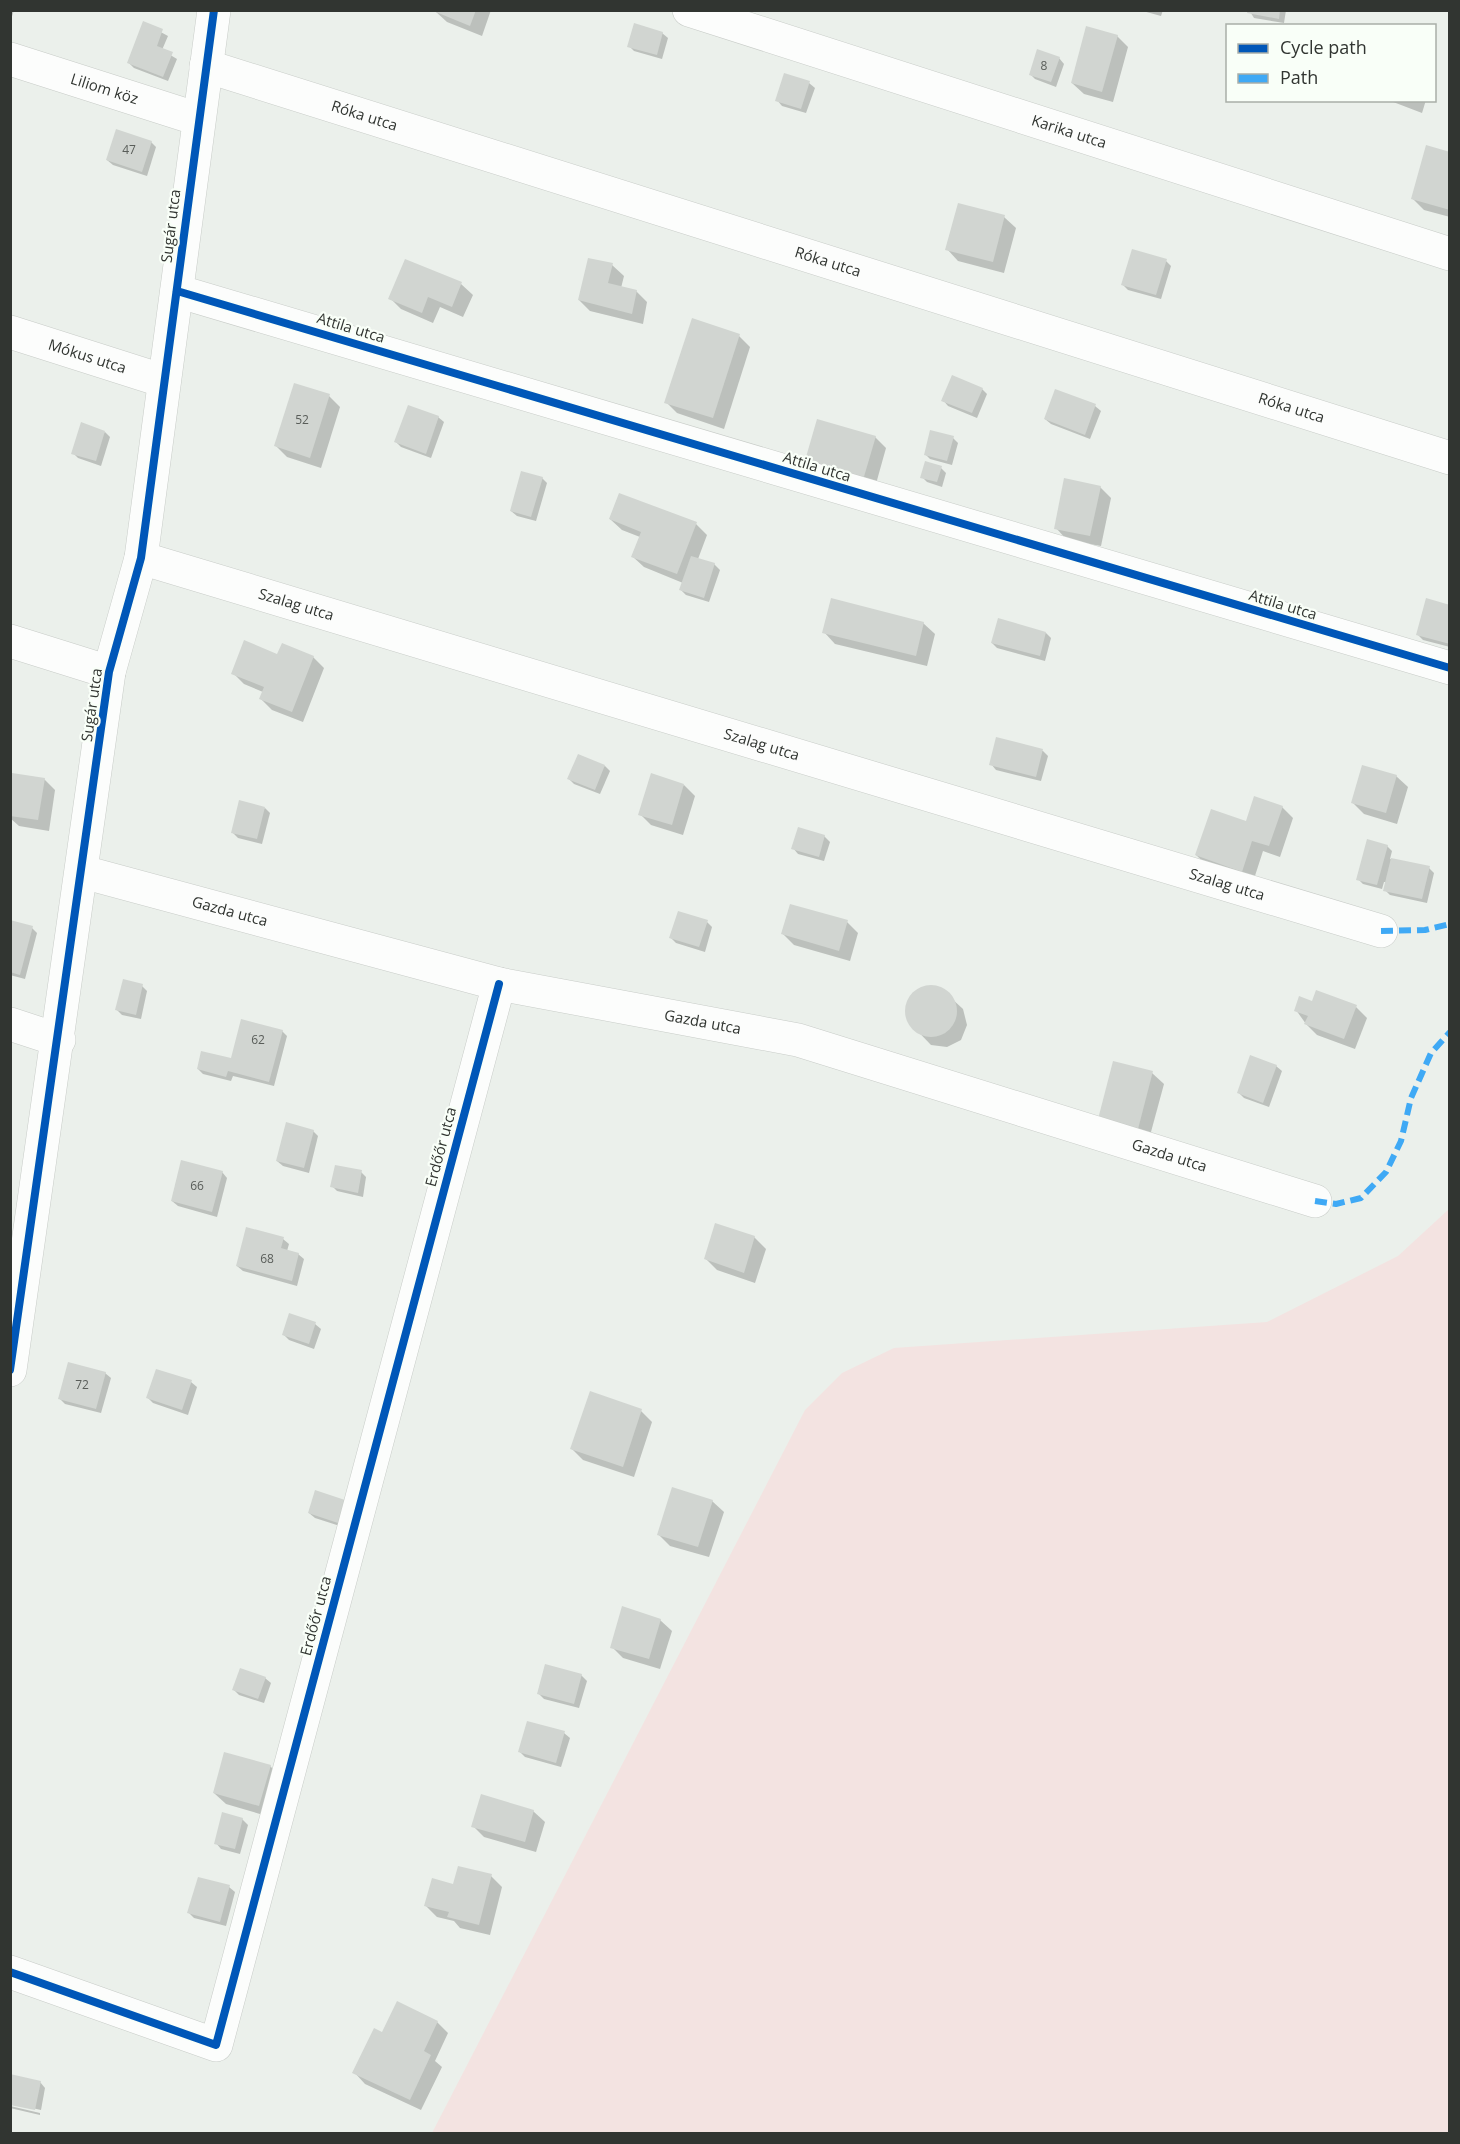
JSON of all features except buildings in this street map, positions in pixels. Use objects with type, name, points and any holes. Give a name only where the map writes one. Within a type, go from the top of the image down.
[{"type":"street","name":"Sugár utca","points":[[10,1370],[83,872],[109,672],[141,558],[214,10]]},
{"type":"street","name":"Karika utca","points":[[689,10],[1449,254]]},
{"type":"street","name":"Liliom köz","points":[[10,59],[198,119]]},
{"type":"street","name":"Róka utca","points":[[206,66],[1449,458]]},
{"type":"street","name":"Attila utca","points":[[177,291],[1449,668]]},
{"type":"street","name":"Mókus utca","points":[[10,332],[164,381]]},
{"type":"street","name":"Szalag utca","points":[[141,558],[1381,931]]},
{"type":"street","points":[[10,641],[109,672]]},
{"type":"street","name":"Gazda utca","points":[[83,872],[499,984],[798,1040],[1315,1201]]},
{"type":"street","name":"Erdőőr utca","points":[[10,1972],[216,2044],[499,984]]},
{"type":"street","points":[[10,1024],[59,1040]]},
{"type":"shaded area","points":[[1449,1209],[1449,2133],[432,2133],[805,1410],[842,1373],[894,1348],[1267,1322],[1398,1256]]},
{"type":"marked path","points":[[1381,931],[1425,930],[1450,924]]},
{"type":"marked path","points":[[1315,1201],[1336,1204],[1361,1198],[1386,1172],[1401,1141],[1411,1098],[1431,1053],[1450,1032]]},
{"type":"cycle path","points":[[10,1370],[109,672],[141,558],[214,10]]},
{"type":"cycle path","points":[[177,291],[1450,668]]},
{"type":"cycle path","points":[[10,1972],[216,2045],[499,984]]}]
